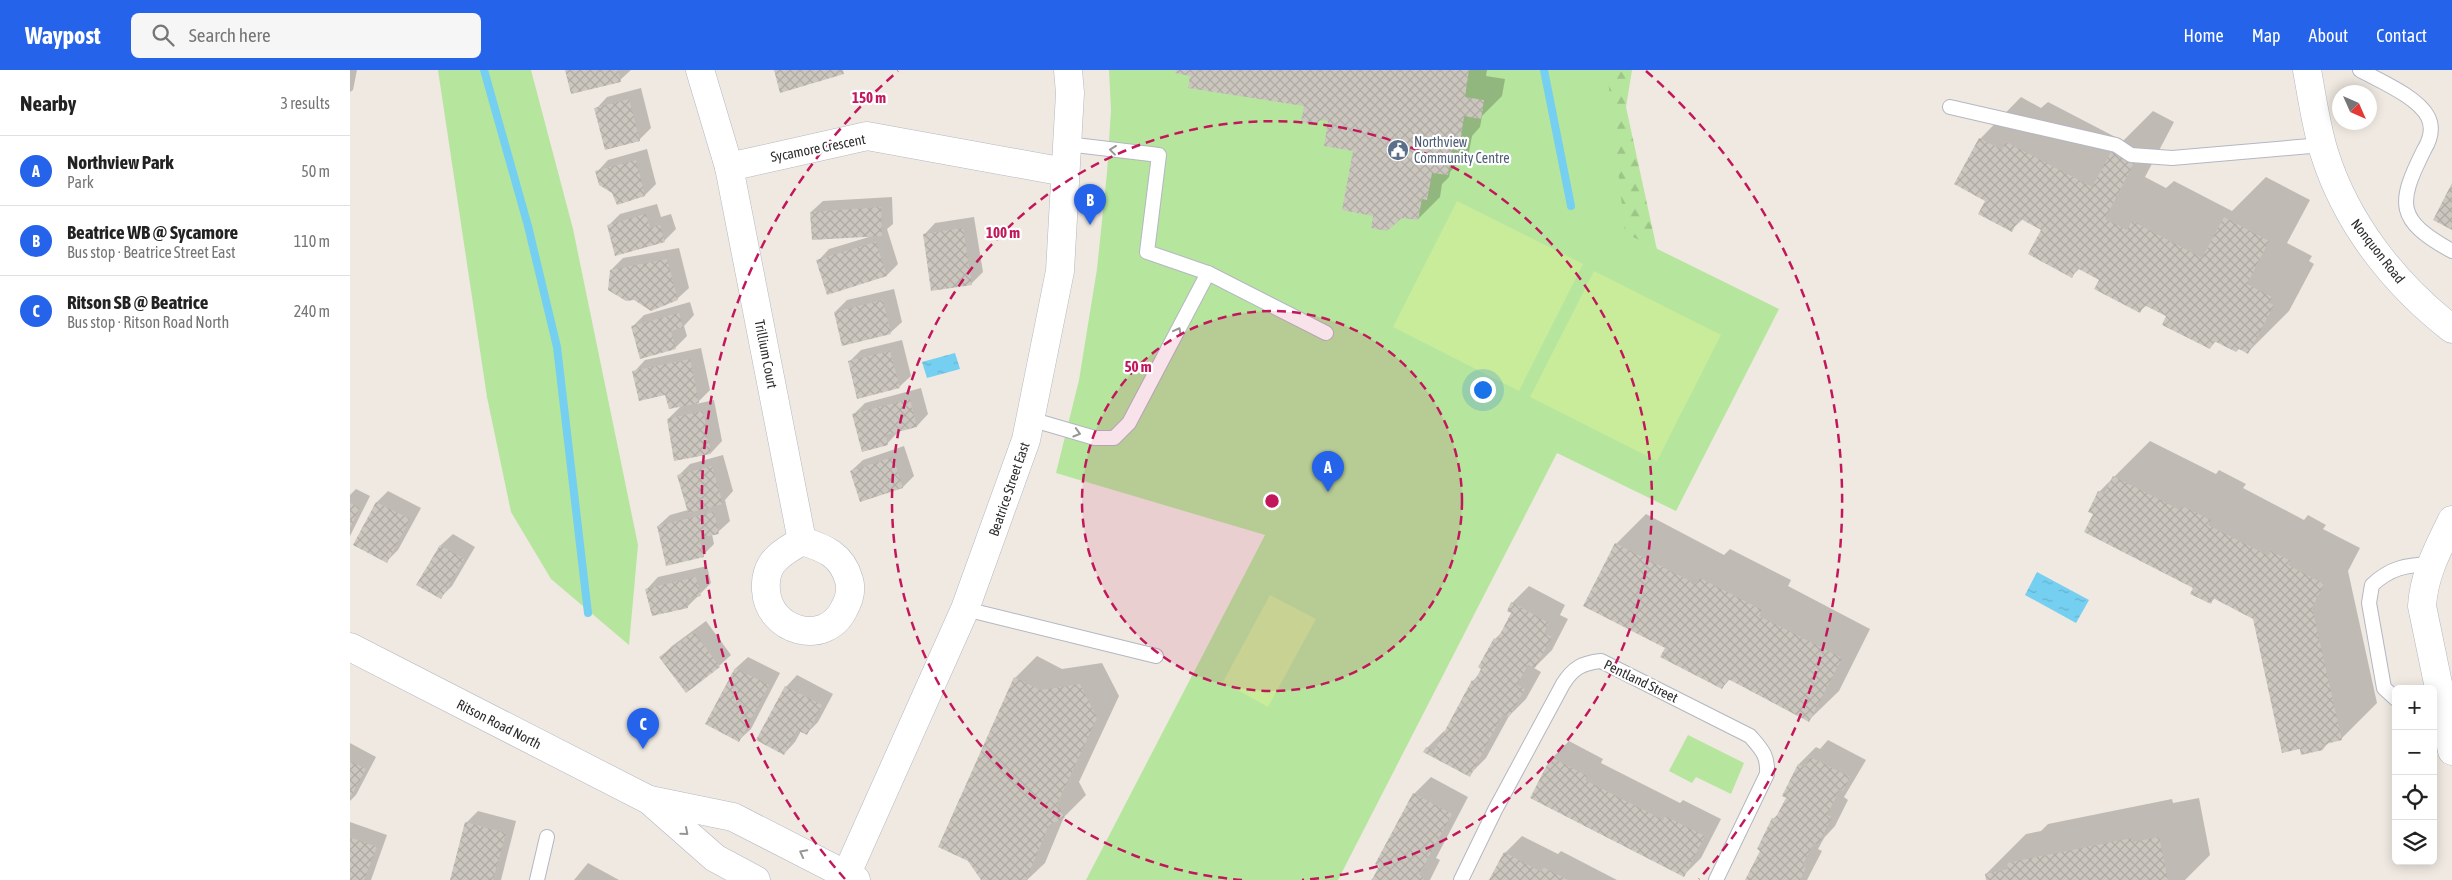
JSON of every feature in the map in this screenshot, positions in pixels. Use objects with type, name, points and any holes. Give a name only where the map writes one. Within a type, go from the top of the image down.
[{"type":"street","points":[[700,70],[729,167]]},
{"type":"street","name":"Beatrice Street East","points":[[849,878],[966,609],[1026,440],[1060,271],[1070,93],[1068,70]]},
{"type":"street","name":"Nonquon Road","points":[[2306,70],[2322,145],[2337,190],[2352,219],[2371,246],[2412,293],[2434,316],[2452,330]]},
{"type":"street","name":"Sycamore Crescent","points":[[729,167],[867,136],[1065,172]]},
{"type":"street","name":"Trillium Court","points":[[729,167],[802,541]]},
{"type":"street","points":[[2451,745],[2439,711],[2422,606],[2423,586],[2430,564],[2452,520]]},
{"type":"street","name":"Ritson Road North","points":[[350,647],[649,800],[715,858],[756,880]]},
{"type":"street","name":"Ritson Road North","points":[[649,800],[733,817],[849,878]]},
{"type":"lane","points":[[2360,70],[2397,90],[2417,104],[2428,117],[2431,127],[2430,139],[2406,192],[2406,204],[2409,216],[2416,226],[2426,235],[2452,251]]},
{"type":"lane","points":[[1950,107],[2116,145],[2131,155],[2172,158],[2322,145]]},
{"type":"lane","points":[[1067,144],[1159,155],[1147,252],[1208,273],[1326,333]]},
{"type":"lane","points":[[1030,419],[1095,438],[1114,438],[1129,423],[1208,273]]},
{"type":"lane","points":[[2392,695],[2384,688],[2369,603],[2372,585],[2390,570],[2412,564],[2430,564]]},
{"type":"lane","points":[[966,609],[1156,656]]},
{"type":"lane","name":"Pentland Street","points":[[1461,880],[1495,810],[1562,684],[1572,670],[1584,663],[1601,661],[1750,736],[1761,748],[1767,760],[1767,774],[1716,880]]},
{"type":"lane","points":[[537,880],[547,837]]},
{"type":"green space","points":[[438,70],[531,70],[573,229],[638,545],[629,645],[551,579],[511,512],[487,397]]},
{"type":"green space","points":[[1109,70],[1607,70],[1625,233],[1779,309],[1676,511],[1557,453],[1338,880],[1086,880],[1265,535],[1056,473],[1079,380],[1097,269],[1107,173],[1111,110]]},
{"type":"green space","points":[[1507,70],[1632,70],[1626,107],[1659,259],[1621,263]]},
{"type":"green space","points":[[1457,201],[1583,264],[1519,391],[1393,327]]},
{"type":"green space","points":[[1594,271],[1721,335],[1657,461],[1530,397]]},
{"type":"green space","points":[[1270,595],[1316,619],[1268,707],[1223,682]]},
{"type":"green space","points":[[1688,735],[1744,763],[1731,794],[1696,777],[1692,783],[1669,771]]},
{"type":"water","points":[[955,353],[960,369],[927,378],[922,362]]},
{"type":"water","points":[[2037,572],[2089,600],[2076,623],[2025,595]]},
{"type":"building","points":[[565,70],[618,70],[621,82],[571,94]]},
{"type":"building","points":[[774,70],[843,70],[844,74],[780,93]]},
{"type":"building","name":"Northview Community Centre","points":[[1176,70],[1469,70],[1465,97],[1484,100],[1481,119],[1464,116],[1459,151],[1452,149],[1448,175],[1432,173],[1427,200],[1422,199],[1418,220],[1402,218],[1387,231],[1371,228],[1373,216],[1342,210],[1353,151],[1324,146],[1328,121],[1318,120],[1317,125],[1301,122],[1304,106],[1188,88],[1190,76],[1175,73]]},
{"type":"building","points":[[629,99],[640,141],[605,150],[594,108]]},
{"type":"building","points":[[1979,138],[2002,150],[2006,142],[2092,187],[2111,152],[2134,163],[2105,219],[2127,230],[2132,221],[2202,258],[2224,217],[2269,241],[2247,284],[2272,297],[2269,303],[2274,305],[2248,354],[2239,349],[2236,352],[2214,341],[2210,349],[2162,325],[2166,316],[2144,305],[2140,313],[2094,289],[2099,280],[2077,268],[2072,278],[2028,254],[2041,230],[2019,218],[2012,232],[1978,214],[1985,201],[1954,184]]},
{"type":"building","points":[[636,160],[645,196],[617,205],[612,193],[599,185],[595,171]]},
{"type":"building","points":[[2452,183],[2452,230],[2433,220]]},
{"type":"building","points":[[881,207],[882,236],[812,240],[810,212]]},
{"type":"building","points":[[646,214],[650,228],[660,225],[665,242],[615,256],[607,225]]},
{"type":"building","points":[[963,228],[972,285],[931,291],[923,234]]},
{"type":"building","points":[[876,242],[887,276],[827,295],[816,260]]},
{"type":"building","points":[[667,259],[678,300],[651,311],[634,300],[626,301],[608,290],[610,270]]},
{"type":"building","points":[[883,300],[891,334],[842,346],[834,312]]},
{"type":"building","points":[[679,313],[683,328],[671,331],[676,349],[640,359],[631,326]]},
{"type":"building","points":[[890,351],[900,388],[857,399],[848,361]]},
{"type":"building","points":[[690,359],[699,403],[669,409],[665,395],[639,401],[632,371]]},
{"type":"building","points":[[910,399],[917,427],[886,435],[888,445],[862,452],[852,414]]},
{"type":"building","points":[[703,411],[711,454],[674,461],[667,419]]},
{"type":"building","points":[[893,457],[903,488],[860,502],[850,471]]},
{"type":"building","points":[[712,466],[723,504],[688,513],[677,475]]},
{"type":"building","points":[[2113,476],[2180,510],[2182,506],[2211,520],[2208,525],[2269,556],[2271,551],[2291,561],[2288,565],[2324,584],[2312,608],[2342,740],[2322,745],[2323,750],[2301,755],[2300,749],[2282,753],[2253,619],[2213,598],[2211,604],[2190,594],[2193,588],[2084,532],[2093,514],[2088,512],[2098,491],[2104,494]]},
{"type":"building","points":[[376,502],[410,519],[387,563],[353,545]]},
{"type":"building","points":[[350,503],[360,508],[350,528]]},
{"type":"building","points":[[714,512],[719,534],[699,538],[704,557],[666,566],[657,526]]},
{"type":"building","points":[[1615,543],[1696,584],[1700,578],[1762,610],[1759,616],[1842,658],[1809,722],[1728,679],[1722,689],[1660,657],[1665,648],[1583,606]]},
{"type":"building","points":[[440,545],[464,559],[441,599],[416,585]]},
{"type":"building","points":[[696,577],[701,596],[686,599],[688,608],[652,616],[645,589]]},
{"type":"building","points":[[1511,602],[1549,623],[1544,633],[1552,637],[1535,668],[1528,665],[1517,685],[1525,689],[1509,717],[1503,714],[1470,777],[1423,752],[1426,747],[1434,751],[1472,680],[1474,682],[1481,669],[1478,667],[1494,638],[1497,640],[1511,613],[1507,611]]},
{"type":"building","points":[[694,632],[720,667],[686,693],[659,657]]},
{"type":"building","points":[[735,668],[769,685],[739,742],[705,724]]},
{"type":"building","points":[[1014,677],[1040,690],[1080,684],[1097,718],[1057,804],[1065,818],[1049,825],[1026,880],[981,880],[968,861],[938,847]]},
{"type":"building","points":[[785,686],[822,705],[807,735],[797,730],[784,755],[756,740]]},
{"type":"building","points":[[1551,757],[1587,776],[1585,780],[1663,820],[1665,816],[1705,836],[1684,877],[1530,798]]},
{"type":"building","points":[[1810,757],[1850,777],[1843,791],[1840,789],[1827,815],[1832,817],[1818,845],[1814,843],[1802,866],[1806,868],[1800,880],[1745,880],[1760,851],[1757,849],[1772,818],[1775,819],[1786,798],[1782,796],[1798,764],[1805,767]]},
{"type":"building","points":[[350,761],[366,769],[350,798]]},
{"type":"building","points":[[1413,793],[1452,814],[1419,875],[1424,878],[1423,880],[1372,880],[1379,866],[1375,864]]},
{"type":"building","points":[[465,822],[506,833],[493,880],[450,880]]},
{"type":"building","points":[[350,837],[377,847],[364,880],[350,880]]},
{"type":"building","points":[[2159,837],[2168,880],[1986,880],[1985,874],[2008,869],[2007,863],[2132,838],[2133,842]]},
{"type":"building","points":[[1504,852],[1541,872],[1543,867],[1568,880],[1489,880]]},
{"type":"waterway","points":[[484,70],[528,226],[557,347],[588,613]]},
{"type":"waterway","points":[[1544,70],[1571,206]]},
{"type":"place","name":"Northview Community Centre","points":[[1398,150]]},
{"type":"place","name":"Beatrice WB @ Sycamore","points":[[1090,225]]},
{"type":"place","name":"Northview Park","points":[[1328,492]]},
{"type":"place","name":"Ritson SB @ Beatrice","points":[[643,749]]}]
